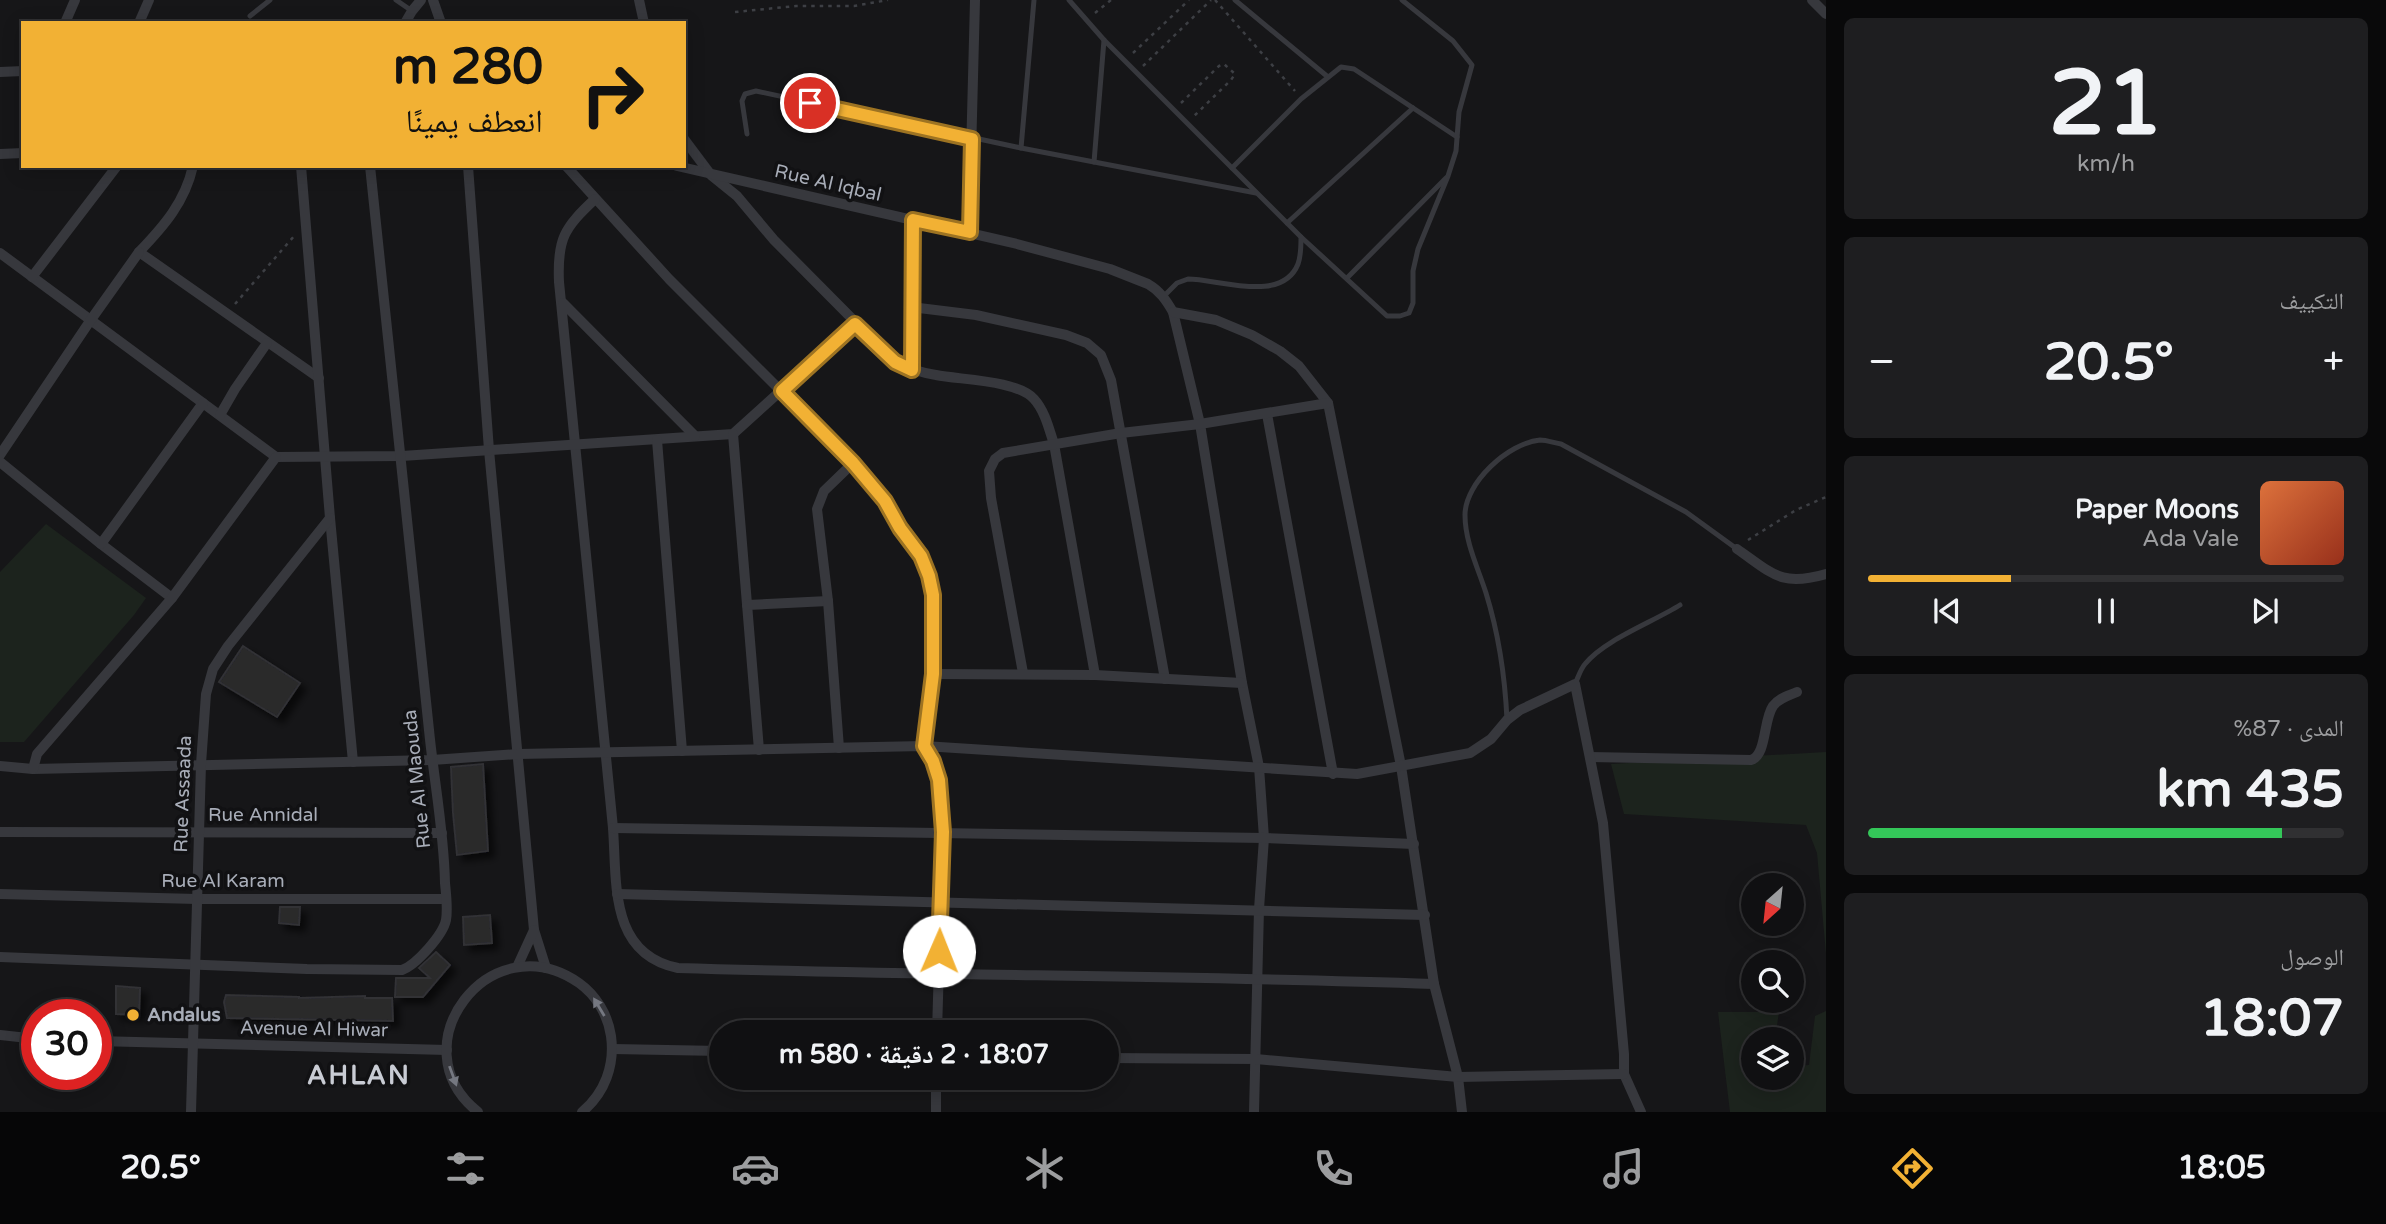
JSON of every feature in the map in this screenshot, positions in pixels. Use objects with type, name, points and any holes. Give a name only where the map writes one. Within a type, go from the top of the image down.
[{"type":"street","points":[[66,21],[75,0]]},
{"type":"street","points":[[140,21],[149,0]]},
{"type":"street","points":[[406,21],[421,0]]},
{"type":"street","points":[[433,0],[440,21]]},
{"type":"street","points":[[639,0],[644,21]]},
{"type":"street","points":[[970,232],[975,0]]},
{"type":"street","points":[[1812,0],[1826,14]]},
{"type":"street","points":[[0,72],[21,71]]},
{"type":"street","points":[[686,142],[712,175],[737,195],[774,240],[895,362],[912,370],[1019,389],[1033,398],[1041,408],[1054,444],[1095,675]]},
{"type":"street","points":[[0,154],[21,153]]},
{"type":"street","points":[[32,277],[115,168]]},
{"type":"street","points":[[0,455],[90,321],[139,252],[186,193],[193,168]]},
{"type":"street","points":[[301,168],[324,457],[353,762]]},
{"type":"street","name":"Rue Al Maouda","points":[[0,957],[402,970],[411,966],[438,935],[446,921],[442,833],[432,760],[370,168]]},
{"type":"street","points":[[468,168],[489,450],[534,930],[546,968]]},
{"type":"street","points":[[568,168],[698,308],[853,463],[885,501],[900,528],[921,556],[933,595],[933,674],[924,746],[933,761],[939,780],[943,832],[937,1020]]},
{"type":"street","name":"Rue Al Iqbal","points":[[685,168],[970,232],[1078,260],[1134,278],[1164,296]]},
{"type":"street","points":[[594,199],[568,226],[560,243],[559,272],[613,828],[617,894],[623,923],[632,941],[649,956],[668,966],[686,969],[1259,978],[1434,984]]},
{"type":"street","points":[[912,370],[913,220]]},
{"type":"street","points":[[139,252],[267,344],[318,377]]},
{"type":"street","points":[[0,253],[276,457],[402,456],[733,435],[855,324]]},
{"type":"street","points":[[1164,296],[1173,312],[1200,424],[1242,683],[1259,767],[1264,838],[1259,909],[1254,1112]]},
{"type":"street","points":[[563,303],[695,436]]},
{"type":"street","points":[[911,307],[996,320],[1066,335],[1087,343],[1101,355],[1107,365],[1121,433],[1165,679]]},
{"type":"street","points":[[1173,312],[1216,320],[1252,335],[1280,351],[1299,366],[1328,403],[1401,766],[1434,984],[1458,1077],[1462,1112]]},
{"type":"street","points":[[220,415],[234,389],[267,344]]},
{"type":"street","points":[[101,544],[203,403]]},
{"type":"street","points":[[1023,673],[991,498],[989,471],[995,459],[1003,453],[1054,444],[1328,403]]},
{"type":"street","points":[[1267,414],[1333,774]]},
{"type":"street","points":[[733,435],[759,750]]},
{"type":"street","points":[[657,440],[682,751]]},
{"type":"street","points":[[33,769],[37,754],[172,598],[276,457]]},
{"type":"street","points":[[0,462],[172,598]]},
{"type":"street","points":[[839,748],[828,601],[817,509],[824,491],[853,463]]},
{"type":"street","name":"Rue Assaada","points":[[191,1112],[201,764],[207,683],[213,668],[330,518]]},
{"type":"street","points":[[1737,549],[1783,579],[1796,580],[1826,574]]},
{"type":"street","points":[[747,605],[828,601]]},
{"type":"street","points":[[933,674],[1095,675],[1242,683]]},
{"type":"street","points":[[0,766],[33,769],[432,760],[518,754],[924,746],[1357,774],[1470,753],[1491,740],[1507,720],[1538,701],[1575,684],[1603,823],[1624,1074],[1641,1112]]},
{"type":"street","points":[[1590,757],[1751,760],[1761,751],[1762,738],[1772,708],[1781,699],[1797,692]]},
{"type":"street","points":[[613,828],[1264,838],[1414,844]]},
{"type":"street","name":"Rue Annidal","points":[[0,832],[442,833]]},
{"type":"street","name":"Rue Al Karam","points":[[0,894],[197,899],[446,899]]},
{"type":"street","points":[[617,894],[1425,915]]},
{"type":"street","points":[[517,967],[534,930]]},
{"type":"street","points":[[478,1112],[458,1090],[450,1070],[448,1033],[461,1002],[486,978],[517,967],[546,968],[567,975],[586,988],[600,1006],[610,1026],[610,1069],[603,1088],[582,1112]]},
{"type":"street","points":[[0,1035],[21,1037]]},
{"type":"street","name":"Avenue Al Hiwar","points":[[112,1041],[447,1050]]},
{"type":"street","points":[[612,1049],[709,1051]]},
{"type":"street","points":[[1119,1058],[1256,1059],[1458,1077],[1624,1074]]},
{"type":"street","points":[[936,1090],[936,1112]]},
{"type":"lane","points":[[250,16],[270,0]]},
{"type":"lane","points":[[396,0],[412,11]]},
{"type":"lane","points":[[1021,148],[1034,0]]},
{"type":"lane","points":[[1069,0],[1104,40],[1301,237],[1387,316],[1399,317],[1409,313],[1413,303],[1413,271],[1418,249],[1448,176],[1472,65],[1453,41],[1402,0]]},
{"type":"lane","points":[[1235,0],[1328,77]]},
{"type":"lane","points":[[1094,162],[1104,40]]},
{"type":"lane","points":[[1232,168],[1301,99],[1341,67],[1354,69],[1457,136]]},
{"type":"lane","points":[[747,134],[742,101],[745,94],[752,91],[972,139],[1256,193]]},
{"type":"lane","points":[[1287,223],[1413,108]]},
{"type":"lane","points":[[1347,278],[1448,176]]},
{"type":"lane","points":[[1164,296],[1177,283],[1188,279],[1257,288],[1276,284],[1294,273],[1299,261],[1301,237]]},
{"type":"lane","points":[[1507,720],[1505,677],[1498,638],[1466,536],[1464,513],[1478,479],[1497,460],[1540,440],[1561,444],[1686,512],[1737,549]]},
{"type":"lane","points":[[1575,684],[1584,664],[1594,655],[1636,628],[1657,620],[1680,605]]},
{"type":"path","points":[[735,12],[796,6],[854,6],[888,0]]},
{"type":"path","points":[[1087,20],[1111,0]]},
{"type":"path","points":[[1125,61],[1189,0]]},
{"type":"path","points":[[1136,72],[1213,0],[1301,99]]},
{"type":"path","points":[[1174,109],[1219,66],[1224,64],[1230,69],[1234,74],[1231,80],[1188,122]]},
{"type":"path","points":[[226,314],[306,222]]},
{"type":"path","points":[[1737,549],[1761,530],[1826,497]]},
{"type":"shaded area","points":[[46,524],[146,598],[24,742],[0,742],[0,572]]},
{"type":"shaded area","points":[[1826,752],[1826,954],[1817,853],[1806,825],[1624,814],[1611,764]]},
{"type":"shaded area","points":[[1826,1011],[1826,1112],[1730,1112],[1718,1012],[1779,1013],[1777,1027],[1741,1027],[1741,1090],[1804,1090],[1804,1065],[1809,1065],[1815,1016]]},
{"type":"building","points":[[243,646],[300,683],[277,717],[219,682]]},
{"type":"building","points":[[483,764],[488,851],[457,855],[451,767]]},
{"type":"building","points":[[280,907],[300,907],[299,925],[279,923]]},
{"type":"building","points":[[490,915],[492,943],[464,945],[463,917]]},
{"type":"building","points":[[436,952],[450,965],[423,997],[395,997],[396,978],[430,978],[419,968]]},
{"type":"building","points":[[116,986],[140,988],[139,1015],[116,1014]]},
{"type":"building","points":[[226,995],[392,998],[393,1021],[227,1018],[224,1002]]},
{"type":"place","name":"Andalus","points":[[133,1015]]},
{"type":"district","name":"AHLAN","points":[[359,1075]]},
{"type":"route","points":[[810,103],[972,139],[970,232],[913,220],[912,370],[895,362],[855,324],[782,391],[853,463],[885,501],[900,528],[921,556],[929,576],[933,595],[933,674],[924,746],[933,761],[939,780],[943,832],[939,951]]}]
